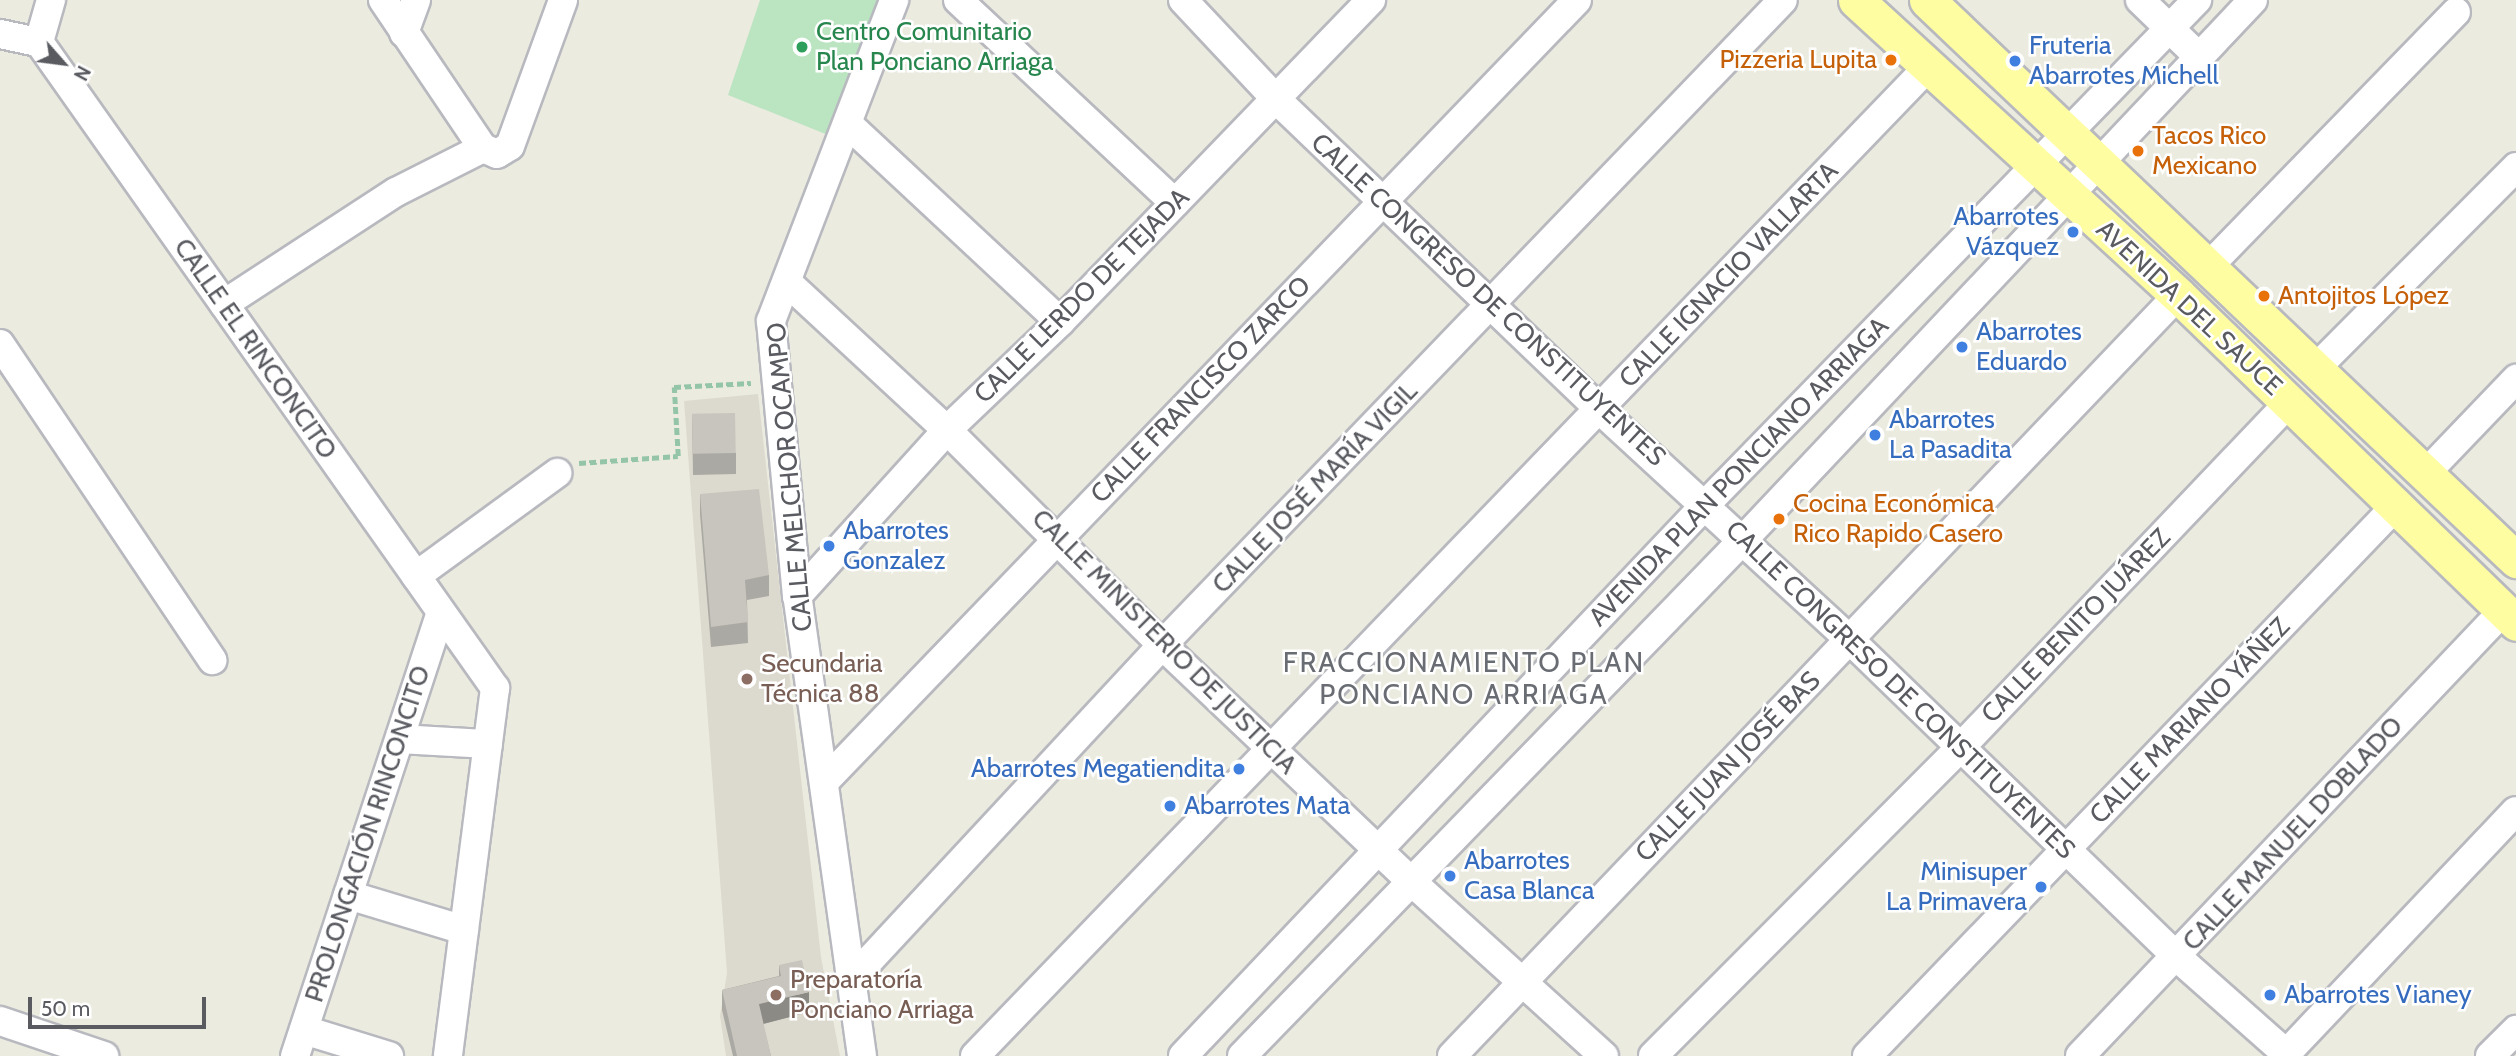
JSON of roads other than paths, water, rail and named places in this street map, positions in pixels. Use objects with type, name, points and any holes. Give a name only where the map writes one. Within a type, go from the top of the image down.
[{"type":"main road","name":"AVENIDA DEL SAUCE","points":[[1856,0],[1927,68],[2178,295],[2510,617]]},
{"type":"main road","name":"AVENIDA DEL SAUCE","points":[[1927,0],[2103,163],[2207,268],[2516,560]]},
{"type":"street","points":[[0,34],[39,41],[51,0]]},
{"type":"street","points":[[383,0],[483,148],[497,154],[510,146],[563,0]]},
{"type":"street","points":[[404,33],[416,0]]},
{"type":"street","name":"CALLE MELCHOR OCAMPO","points":[[862,1056],[797,596],[771,321],[788,283],[894,0]]},
{"type":"street","points":[[958,0],[1175,203]]},
{"type":"street","name":"CALLE CONGRESO DE CONSTITUYENTES","points":[[1183,0],[1276,99],[1492,307],[1600,410],[1706,504],[2178,957],[2286,1055]]},
{"type":"street","name":"CALLE LERDO DE TEJADA","points":[[797,596],[947,430],[1059,322],[1371,0]]},
{"type":"street","name":"CALLE FRANCISCO ZARCO","points":[[825,782],[1577,0]]},
{"type":"street","name":"CALLE JOSÉ MARÍA VIGIL","points":[[851,980],[1162,645],[1492,307],[1783,0]]},
{"type":"street","points":[[2140,0],[2200,58]]},
{"type":"street","name":"AVENIDA PLAN PONCIANO ARRIAGA","points":[[1183,1056],[1706,504],[2197,0]]},
{"type":"street","name":"AVENIDA PLAN PONCIANO ARRIAGA","points":[[1242,1056],[1742,541],[2103,163],[2253,0]]},
{"type":"street","points":[[2207,268],[2456,12]]},
{"type":"street","name":"CALLE EL RINCONCITO","points":[[39,41],[495,688],[488,744]]},
{"type":"street","name":"CALLE IGNACIO VALLARTA","points":[[975,1056],[1927,68]]},
{"type":"street","points":[[848,124],[1059,322]]},
{"type":"street","points":[[224,304],[396,192],[483,148]]},
{"type":"street","points":[[2315,369],[2516,167]]},
{"type":"street","name":"CALLE MINISTERIO DE JUSTICIA","points":[[788,283],[947,430],[1058,538],[1162,645],[1377,849],[1604,1056]]},
{"type":"street","name":"CALLE JUAN JOSÉ BAS","points":[[1452,1056],[2178,295]]},
{"type":"street","points":[[0,344],[212,660]]},
{"type":"street","points":[[2425,474],[2516,379]]},
{"type":"street","name":"CALLE BENITO JUÁREZ","points":[[1653,1056],[1960,748],[2290,402]]},
{"type":"street","points":[[416,576],[566,468]]},
{"type":"street","name":"CALLE MARIANO YÁÑEZ","points":[[1867,1056],[2395,507]]},
{"type":"street","name":"PROLONGACIÓN RINCONCITO","points":[[300,1043],[442,612]]},
{"type":"street","name":"CALLE MANUEL DOBLADO","points":[[2080,1056],[2510,617]]},
{"type":"street","points":[[400,738],[488,744],[448,1056]]},
{"type":"street","points":[[2286,1055],[2516,811]]},
{"type":"street","points":[[348,895],[464,930]]},
{"type":"street","points":[[0,1021],[104,1056]]},
{"type":"street","points":[[2490,1056],[2516,1030]]},
{"type":"street","points":[[300,1043],[388,1056]]},
{"type":"place","name":"Centro Comunitario Plan Ponciano Arriaga","points":[[802,47]]},
{"type":"place","name":"Pizzeria Lupita","points":[[1891,60]]},
{"type":"place","name":"Fruteria Abarrotes Michell","points":[[2015,61]]},
{"type":"place","name":"Tacos Rico Mexicano","points":[[2138,151]]},
{"type":"place","name":"Abarrotes Vázquez","points":[[2073,232]]},
{"type":"place","name":"Antojitos López","points":[[2264,296]]},
{"type":"place","name":"Abarrotes Eduardo","points":[[1962,347]]},
{"type":"place","name":"Abarrotes La Pasadita","points":[[1875,435]]},
{"type":"place","name":"Cocina Económica Rico Rapido Casero","points":[[1779,519]]},
{"type":"place","name":"Abarrotes Gonzalez","points":[[829,546]]},
{"type":"place","name":"Secundaria Técnica 88","points":[[747,679]]},
{"type":"place","name":"Abarrotes Megatiendita","points":[[1239,769]]},
{"type":"place","name":"Abarrotes Mata","points":[[1170,806]]},
{"type":"place","name":"Abarrotes Casa Blanca","points":[[1450,876]]},
{"type":"place","name":"Minisuper La Primavera","points":[[2041,887]]},
{"type":"place","name":"Preparatoría Ponciano Arriaga","points":[[776,995]]},
{"type":"place","name":"Abarrotes Vianey","points":[[2270,995]]},
{"type":"district","name":"FRACCIONAMIENTO PLAN PONCIANO ARRIAGA","points":[[1464,678]]}]
